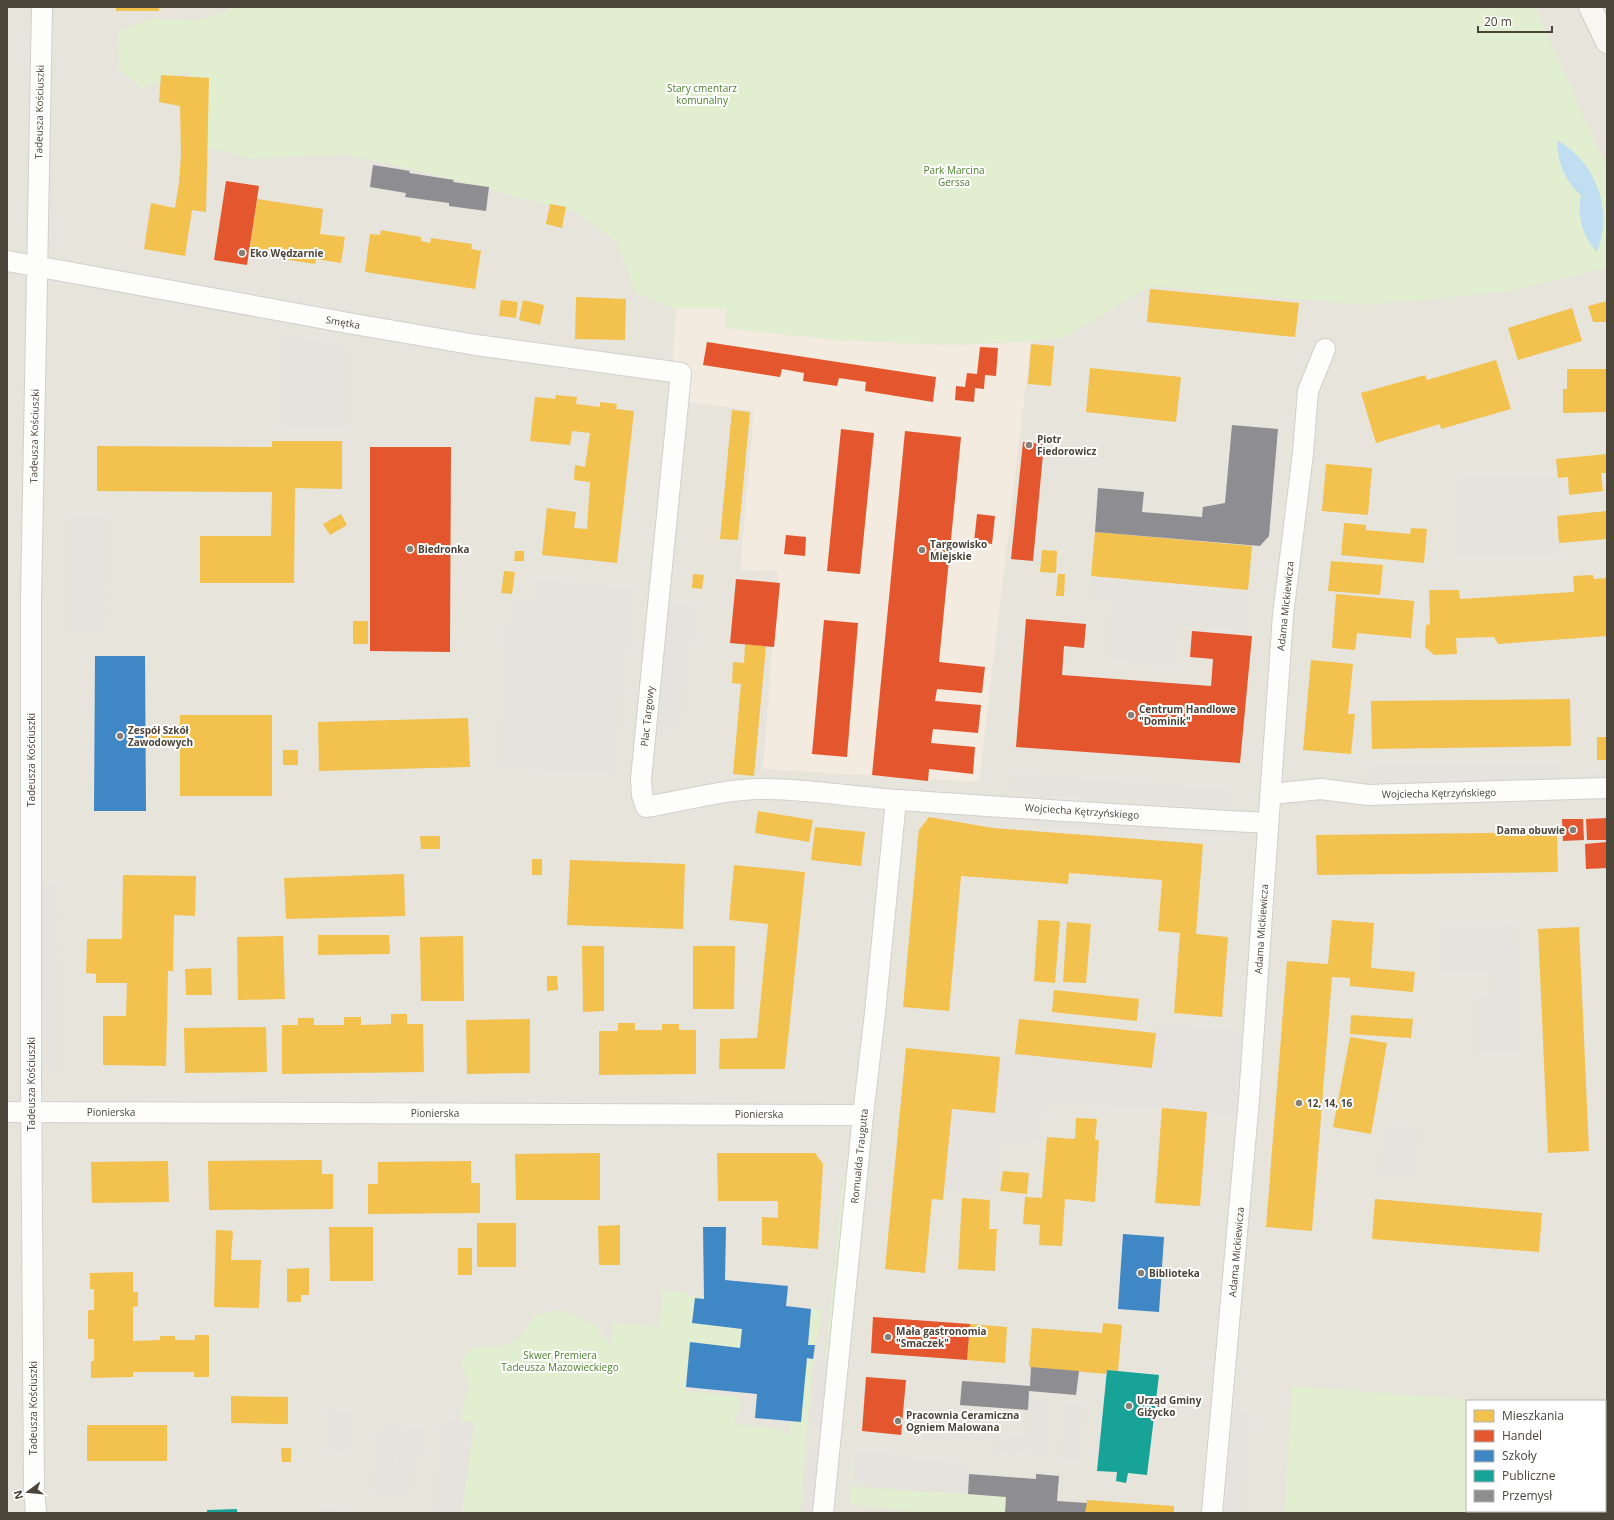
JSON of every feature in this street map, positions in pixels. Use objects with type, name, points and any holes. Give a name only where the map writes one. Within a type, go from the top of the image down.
[{"type":"street","name":"Tadeusza Kościuszki","points":[[36,1513],[34,1483],[31,1111],[31,600],[36,265],[42,7]]},
{"type":"street","points":[[1590,7],[1607,42]]},
{"type":"street","name":"Smętka","points":[[7,261],[36,265],[330,320],[468,344],[681,373]]},
{"type":"street","name":"Adama Mickiewicza","points":[[1212,1513],[1248,1107],[1283,615],[1303,453],[1308,391],[1325,349]]},
{"type":"street","name":"Plac Targowy","points":[[681,373],[641,779],[642,795],[646,807],[719,792],[758,789],[830,793],[896,800]]},
{"type":"street","name":"Wojciecha Kętrzyńskiego","points":[[1271,794],[1321,789],[1368,795],[1607,788]]},
{"type":"street","name":"Wojciecha Kętrzyńskiego","points":[[896,800],[1268,822]]},
{"type":"street","name":"Romualda Traugutta","points":[[822,1513],[896,800]]},
{"type":"street","name":"Pionierska","points":[[7,1112],[863,1115]]},
{"type":"shaded area","points":[[7,7],[1607,7],[1607,1513],[7,1513]]},
{"type":"shaded area","name":"Targowisko Miejskie","points":[[676,309],[726,309],[725,328],[838,340],[955,345],[1031,341],[979,782],[763,769],[778,571],[740,570],[754,411],[690,402],[688,382],[680,366],[673,360]]},
{"type":"shaded area","points":[[281,335],[346,347],[346,428],[283,428]]},
{"type":"shaded area","points":[[1554,476],[1555,555],[1458,556],[1457,478]]},
{"type":"shaded area","points":[[69,517],[107,518],[105,631],[67,630]]},
{"type":"shaded area","points":[[536,580],[632,589],[612,774],[498,767],[513,599],[535,600]]},
{"type":"shaded area","points":[[1092,580],[1248,593],[1245,631],[1179,625],[1175,666],[1107,660],[1112,601],[1091,599]]},
{"type":"shaded area","points":[[667,602],[693,605],[680,728],[655,726]]},
{"type":"shaded area","points":[[1558,763],[1560,782],[1371,785],[1371,765]]},
{"type":"shaded area","points":[[1607,772],[1607,780],[1591,780],[1590,773]]},
{"type":"shaded area","points":[[1012,774],[1231,790],[1230,809],[1010,792]]},
{"type":"shaded area","points":[[936,807],[1235,825],[1236,836],[935,820]]},
{"type":"shaded area","points":[[41,886],[57,886],[59,1070],[43,1070]]},
{"type":"shaded area","points":[[1516,926],[1519,1052],[1477,1053],[1475,996],[1494,995],[1493,972],[1442,973],[1441,927]]},
{"type":"shaded area","points":[[1157,1023],[1243,1031],[1236,1117],[1207,1112],[1056,1102],[1046,1107],[1041,1112],[1039,1141],[1000,1143],[993,1193],[944,1190],[952,1109],[994,1113],[1000,1057],[1015,1054],[1152,1068]]},
{"type":"shaded area","points":[[1389,1126],[1421,1130],[1411,1175],[1377,1175]]},
{"type":"shaded area","points":[[829,1356],[822,1431],[813,1423],[819,1361]]},
{"type":"shaded area","points":[[1030,1398],[1048,1399],[1043,1455],[1026,1453]]},
{"type":"shaded area","points":[[1066,1403],[1083,1405],[1079,1461],[1060,1459]]},
{"type":"shaded area","points":[[1234,1404],[1250,1415],[1242,1512],[1224,1513]]},
{"type":"shaded area","points":[[332,1411],[352,1412],[348,1451],[329,1449]]},
{"type":"shaded area","points":[[447,1419],[474,1422],[462,1513],[433,1513]]},
{"type":"shaded area","points":[[384,1425],[402,1426],[388,1495],[369,1494]]},
{"type":"shaded area","points":[[405,1426],[423,1428],[407,1497],[389,1495]]},
{"type":"shaded area","points":[[997,1434],[1025,1436],[1023,1454],[996,1452]]},
{"type":"shaded area","points":[[821,1447],[815,1513],[805,1513],[811,1450]]},
{"type":"shaded area","points":[[855,1450],[970,1466],[968,1494],[852,1486]]},
{"type":"shaded area","points":[[322,1507],[341,1509],[340,1513],[320,1513]]},
{"type":"green space","name":"Park Marcina Gerssa","points":[[229,7],[1535,7],[1607,168],[1607,268],[1506,292],[1365,305],[1150,286],[1063,338],[1031,341],[955,345],[838,340],[725,328],[726,309],[676,309],[635,293],[617,242],[576,212],[411,169],[344,154],[255,159],[198,145],[191,105],[189,71],[142,88],[119,69],[118,32],[150,19],[198,20],[230,10]]},
{"type":"green space","points":[[847,1176],[829,1356],[825,1358],[843,1178]]},
{"type":"green space","name":"Skwer Premiera Tadeusza Mazowieckiego","points":[[662,1291],[682,1292],[695,1298],[692,1323],[742,1329],[740,1348],[690,1342],[685,1391],[737,1396],[736,1399],[741,1402],[734,1424],[779,1429],[788,1436],[790,1426],[794,1421],[801,1421],[807,1358],[813,1359],[800,1513],[447,1513],[453,1497],[461,1418],[469,1384],[461,1362],[469,1349],[483,1346],[499,1347],[517,1341],[535,1315],[560,1310],[596,1326],[611,1346],[613,1323],[659,1327]]},
{"type":"green space","points":[[811,1309],[822,1310],[815,1345],[808,1345]]},
{"type":"green space","points":[[1292,1386],[1475,1400],[1466,1400],[1466,1512],[1536,1512],[1536,1513],[1284,1513]]},
{"type":"green space","points":[[855,1450],[852,1486],[1006,1497],[1005,1513],[925,1513],[849,1504],[853,1454]]},
{"type":"water","points":[[1557,140],[1571,149],[1582,161],[1591,174],[1598,189],[1602,204],[1603,220],[1602,236],[1597,252],[1584,232],[1580,218],[1581,195],[1566,177],[1559,156]]},
{"type":"building: Mieszkania","points":[[116,7],[159,7],[159,11],[116,11]]},
{"type":"building: Mieszkania","points":[[161,75],[209,78],[206,212],[192,210],[185,256],[144,249],[151,203],[175,208],[179,183],[181,155],[180,106],[159,102]]},
{"type":"building: Mieszkania","points":[[257,199],[323,209],[320,234],[345,237],[341,263],[316,259],[315,264],[249,254]]},
{"type":"building: Mieszkania","points":[[550,204],[566,207],[562,228],[546,224]]},
{"type":"building: Mieszkania","points":[[381,230],[421,237],[421,241],[430,243],[431,238],[472,244],[471,249],[481,251],[475,289],[365,272],[370,234],[380,235]]},
{"type":"building: Mieszkania","points":[[1150,289],[1299,303],[1295,337],[1147,322]]},
{"type":"building: Mieszkania","points":[[576,297],[626,299],[625,340],[575,339]]},
{"type":"building: Mieszkania","points":[[501,300],[518,302],[516,318],[499,316]]},
{"type":"building: Mieszkania","points":[[523,300],[544,305],[540,325],[519,320]]},
{"type":"building: Mieszkania","points":[[1607,301],[1607,322],[1593,322],[1588,306]]},
{"type":"building: Mieszkania","points":[[1572,308],[1582,341],[1518,360],[1508,328]]},
{"type":"building: Mieszkania","points":[[1031,344],[1054,346],[1051,386],[1028,384]]},
{"type":"building: Mieszkania","points":[[1496,360],[1511,409],[1441,429],[1440,424],[1376,443],[1361,393],[1425,375],[1427,380]]},
{"type":"building: Mieszkania","points":[[1090,368],[1181,377],[1176,422],[1086,412]]},
{"type":"building: Mieszkania","points":[[1567,369],[1607,369],[1607,412],[1563,413],[1563,389],[1567,389]]},
{"type":"building: Mieszkania","points":[[556,395],[577,397],[576,404],[600,407],[600,402],[617,404],[616,409],[634,411],[617,563],[542,555],[547,508],[576,512],[574,528],[587,529],[590,482],[574,480],[575,465],[585,467],[590,433],[572,431],[570,445],[530,441],[535,397],[555,399]]},
{"type":"building: Mieszkania","points":[[732,410],[750,412],[738,540],[720,539]]},
{"type":"building: Mieszkania","points":[[272,441],[342,441],[342,489],[295,488],[294,583],[200,583],[200,536],[271,536],[272,492],[97,491],[97,446],[272,447]]},
{"type":"building: Mieszkania","points":[[1607,454],[1607,473],[1601,473],[1603,491],[1569,495],[1568,477],[1558,478],[1556,459]]},
{"type":"building: Mieszkania","points":[[1326,464],[1372,468],[1368,515],[1322,511]]},
{"type":"building: Mieszkania","points":[[1607,511],[1607,539],[1559,543],[1557,516]]},
{"type":"building: Mieszkania","points":[[341,514],[347,525],[330,535],[323,524]]},
{"type":"building: Mieszkania","points":[[1344,523],[1366,525],[1366,530],[1410,534],[1411,528],[1427,529],[1424,563],[1341,555]]},
{"type":"building: Mieszkania","points":[[1095,532],[1252,546],[1248,590],[1091,576]]},
{"type":"building: Mieszkania","points":[[1042,550],[1057,551],[1056,573],[1040,572]]},
{"type":"building: Mieszkania","points":[[515,551],[524,551],[524,561],[514,561]]},
{"type":"building: Mieszkania","points":[[1331,561],[1383,565],[1380,595],[1328,591]]},
{"type":"building: Mieszkania","points":[[504,571],[515,572],[512,594],[501,593]]},
{"type":"building: Mieszkania","points":[[693,574],[704,575],[702,589],[692,588]]},
{"type":"building: Mieszkania","points":[[1058,574],[1065,574],[1064,596],[1056,596]]},
{"type":"building: Mieszkania","points":[[1593,575],[1594,579],[1607,578],[1607,636],[1498,644],[1494,637],[1456,638],[1457,654],[1434,655],[1425,647],[1426,625],[1430,624],[1429,590],[1459,590],[1460,599],[1574,592],[1573,576]]},
{"type":"building: Mieszkania","points":[[1336,594],[1414,601],[1411,638],[1357,633],[1355,650],[1332,648]]},
{"type":"building: Mieszkania","points":[[353,621],[368,621],[368,644],[353,644]]},
{"type":"building: Mieszkania","points":[[745,644],[766,646],[754,776],[733,774],[741,684],[732,683],[733,662],[744,663]]},
{"type":"building: Mieszkania","points":[[1311,660],[1353,664],[1348,714],[1355,714],[1351,754],[1303,750]]},
{"type":"building: Mieszkania","points":[[1570,699],[1571,746],[1372,749],[1371,701]]},
{"type":"building: Mieszkania","points":[[180,715],[272,715],[272,796],[180,796],[180,745],[146,745],[145,727],[180,727]]},
{"type":"building: Mieszkania","points":[[468,718],[470,767],[319,771],[318,722]]},
{"type":"building: Mieszkania","points":[[1597,737],[1607,737],[1607,760],[1597,760]]},
{"type":"building: Mieszkania","points":[[283,750],[298,750],[298,765],[283,765]]},
{"type":"building: Mieszkania","points":[[758,811],[813,820],[809,842],[755,833]]},
{"type":"building: Mieszkania","points":[[929,817],[993,828],[1203,844],[1196,934],[1228,937],[1222,1017],[1174,1013],[1180,933],[1158,931],[1162,880],[1069,873],[1068,884],[961,876],[949,1011],[903,1007],[919,830]]},
{"type":"building: Mieszkania","points":[[815,827],[865,832],[861,866],[811,860]]},
{"type":"building: Mieszkania","points":[[1557,832],[1558,872],[1317,875],[1316,835]]},
{"type":"building: Mieszkania","points":[[420,836],[440,836],[440,849],[421,849]]},
{"type":"building: Mieszkania","points":[[532,859],[542,859],[542,875],[532,875]]},
{"type":"building: Mieszkania","points":[[570,860],[685,864],[683,929],[567,925]]},
{"type":"building: Mieszkania","points":[[734,865],[805,872],[785,1069],[719,1069],[720,1039],[757,1038],[768,924],[729,920]]},
{"type":"building: Mieszkania","points":[[404,874],[405,916],[286,919],[284,878]]},
{"type":"building: Mieszkania","points":[[123,875],[196,876],[195,916],[174,915],[173,971],[168,971],[166,1066],[103,1065],[103,1016],[126,1016],[127,983],[96,983],[96,974],[86,973],[87,939],[122,939]]},
{"type":"building: Mieszkania","points":[[1038,920],[1060,921],[1055,983],[1034,981]]},
{"type":"building: Mieszkania","name":"12, 14, 16","points":[[1332,920],[1374,923],[1371,968],[1415,972],[1413,992],[1350,986],[1350,978],[1332,977],[1312,1231],[1266,1227],[1287,961],[1328,964]]},
{"type":"building: Mieszkania","points":[[1067,922],[1091,924],[1086,983],[1063,982]]},
{"type":"building: Mieszkania","points":[[1579,927],[1589,1151],[1548,1153],[1538,929]]},
{"type":"building: Mieszkania","points":[[318,935],[389,935],[390,954],[318,955]]},
{"type":"building: Mieszkania","points":[[283,936],[285,999],[238,1000],[237,937]]},
{"type":"building: Mieszkania","points":[[463,936],[464,1001],[421,1001],[420,937]]},
{"type":"building: Mieszkania","points":[[582,946],[604,946],[604,1011],[583,1012]]},
{"type":"building: Mieszkania","points":[[693,946],[735,946],[734,1009],[693,1009]]},
{"type":"building: Mieszkania","points":[[211,968],[212,995],[186,995],[185,969]]},
{"type":"building: Mieszkania","points":[[547,976],[557,976],[558,990],[547,991]]},
{"type":"building: Mieszkania","points":[[1054,990],[1139,999],[1137,1021],[1052,1012]]},
{"type":"building: Mieszkania","points":[[391,1014],[407,1014],[407,1024],[423,1024],[424,1072],[282,1074],[282,1025],[298,1025],[298,1018],[314,1018],[314,1025],[344,1025],[344,1017],[361,1017],[361,1025],[391,1024]]},
{"type":"building: Mieszkania","points":[[1351,1015],[1413,1019],[1411,1038],[1350,1034]]},
{"type":"building: Mieszkania","points":[[530,1019],[530,1073],[467,1074],[466,1020]]},
{"type":"building: Mieszkania","points":[[1019,1019],[1156,1033],[1152,1068],[1015,1054]]},
{"type":"building: Mieszkania","points":[[618,1023],[635,1023],[635,1030],[662,1030],[662,1024],[679,1024],[679,1030],[696,1030],[696,1074],[599,1075],[599,1031],[618,1031]]},
{"type":"building: Mieszkania","points":[[266,1027],[267,1072],[185,1073],[184,1028]]},
{"type":"building: Mieszkania","points":[[1350,1037],[1387,1043],[1371,1134],[1333,1127]]},
{"type":"building: Mieszkania","points":[[906,1048],[1000,1057],[995,1113],[952,1109],[943,1200],[932,1199],[925,1273],[885,1269]]},
{"type":"building: Mieszkania","points":[[1162,1108],[1207,1112],[1200,1206],[1155,1203]]},
{"type":"building: Mieszkania","points":[[1076,1118],[1097,1119],[1095,1140],[1099,1140],[1095,1202],[1065,1199],[1062,1246],[1039,1245],[1040,1225],[1023,1224],[1025,1197],[1042,1198],[1047,1137],[1075,1139]]},
{"type":"building: Mieszkania","points":[[600,1153],[600,1200],[516,1200],[515,1154]]},
{"type":"building: Mieszkania","points":[[717,1153],[815,1153],[823,1164],[818,1249],[762,1245],[762,1217],[778,1218],[778,1201],[718,1201]]},
{"type":"building: Mieszkania","points":[[322,1160],[322,1174],[333,1174],[333,1209],[209,1210],[208,1161]]},
{"type":"building: Mieszkania","points":[[168,1161],[169,1202],[92,1203],[91,1162]]},
{"type":"building: Mieszkania","points":[[471,1161],[471,1183],[480,1183],[480,1213],[368,1214],[368,1184],[378,1184],[378,1162]]},
{"type":"building: Mieszkania","points":[[1003,1171],[1029,1173],[1027,1194],[1000,1191]]},
{"type":"building: Mieszkania","points":[[962,1198],[990,1200],[989,1229],[997,1229],[995,1271],[958,1269]]},
{"type":"building: Mieszkania","points":[[1375,1199],[1542,1213],[1539,1252],[1372,1239]]},
{"type":"building: Mieszkania","points":[[477,1223],[516,1223],[516,1267],[477,1267]]},
{"type":"building: Mieszkania","points":[[620,1225],[620,1265],[599,1265],[598,1226]]},
{"type":"building: Mieszkania","points":[[329,1227],[373,1227],[373,1281],[330,1281]]},
{"type":"building: Mieszkania","points":[[216,1230],[233,1231],[231,1260],[261,1260],[259,1308],[214,1307]]},
{"type":"building: Mieszkania","points":[[458,1248],[472,1248],[472,1275],[458,1275]]},
{"type":"building: Mieszkania","points":[[309,1268],[309,1295],[301,1295],[301,1302],[287,1302],[287,1269]]},
{"type":"building: Mieszkania","points":[[133,1272],[133,1292],[138,1292],[138,1306],[133,1307],[133,1341],[160,1340],[160,1336],[175,1336],[175,1340],[195,1340],[195,1335],[209,1335],[209,1377],[194,1377],[194,1372],[133,1372],[133,1377],[91,1378],[91,1361],[94,1361],[94,1339],[88,1339],[88,1310],[94,1310],[94,1289],[90,1289],[90,1273]]},
{"type":"building: Mieszkania","points":[[1103,1323],[1122,1325],[1118,1371],[1107,1370],[1106,1374],[1029,1367],[1032,1328],[1102,1333]]},
{"type":"building: Mieszkania","points":[[970,1324],[1007,1327],[1005,1363],[967,1360]]},
{"type":"building: Mieszkania","points":[[231,1396],[288,1397],[288,1424],[231,1423]]},
{"type":"building: Mieszkania","points":[[87,1425],[167,1425],[167,1461],[87,1461]]},
{"type":"building: Mieszkania","points":[[281,1448],[291,1448],[291,1462],[282,1462]]},
{"type":"building: Mieszkania","points":[[1087,1500],[1174,1506],[1174,1513],[1085,1513]]},
{"type":"building: Handel","points":[[226,181],[259,186],[247,265],[214,260]]},
{"type":"building: Handel","points":[[707,342],[936,377],[933,402],[865,391],[866,382],[839,378],[837,386],[803,381],[804,373],[782,369],[780,377],[703,365]]},
{"type":"building: Handel","points":[[980,347],[998,348],[996,376],[985,375],[984,389],[975,388],[974,402],[955,400],[956,386],[965,387],[967,373],[977,374]]},
{"type":"building: Handel","points":[[841,429],[874,433],[860,574],[827,571]]},
{"type":"building: Handel","name":"Targowisko Miejskie","points":[[905,431],[961,437],[939,662],[985,667],[982,693],[937,689],[935,701],[981,705],[978,733],[933,729],[931,743],[975,747],[973,774],[929,769],[928,781],[872,775]]},
{"type":"building: Handel","points":[[1023,442],[1044,444],[1033,561],[1011,559]]},
{"type":"building: Handel","name":"Biedronka","points":[[370,447],[451,447],[450,652],[370,651]]},
{"type":"building: Handel","points":[[977,514],[995,516],[992,544],[974,542]]},
{"type":"building: Handel","points":[[786,535],[806,537],[805,556],[784,554]]},
{"type":"building: Handel","points":[[736,579],[780,583],[774,647],[730,643]]},
{"type":"building: Handel","name":"Centrum Handlowe \"Dominik\"","points":[[1026,619],[1086,624],[1084,648],[1064,646],[1062,675],[1211,686],[1213,659],[1190,657],[1192,631],[1252,636],[1240,763],[1016,747]]},
{"type":"building: Handel","points":[[824,620],[858,623],[847,757],[812,754]]},
{"type":"building: Handel","points":[[1607,818],[1607,840],[1587,840],[1586,819]]},
{"type":"building: Handel","name":"Dama obuwie","points":[[1562,819],[1583,819],[1584,840],[1563,841]]},
{"type":"building: Handel","points":[[1607,842],[1607,868],[1586,869],[1585,844]]},
{"type":"building: Handel","points":[[873,1317],[970,1324],[967,1360],[871,1353]]},
{"type":"building: Handel","points":[[866,1377],[906,1380],[901,1435],[862,1431]]},
{"type":"building: Szkoły","name":"Zespół Szkół Zawodowych","points":[[95,656],[145,656],[146,811],[94,811]]},
{"type":"building: Szkoły","points":[[703,1227],[726,1227],[725,1280],[788,1286],[786,1306],[811,1309],[808,1345],[815,1345],[813,1359],[807,1358],[801,1422],[755,1418],[757,1394],[686,1387],[690,1342],[740,1348],[742,1329],[692,1323],[695,1298],[704,1299]]},
{"type":"building: Szkoły","name":"Biblioteka","points":[[1123,1234],[1164,1237],[1159,1312],[1118,1309]]},
{"type":"building: Publiczne","name":"Urząd Gminy Giżycko","points":[[1107,1370],[1159,1375],[1147,1475],[1128,1473],[1126,1483],[1116,1481],[1117,1472],[1097,1471]]},
{"type":"building: Publiczne","points":[[237,1509],[237,1513],[207,1513],[207,1510]]},
{"type":"building: Przemysł","points":[[373,165],[410,171],[409,173],[454,180],[453,182],[489,187],[486,211],[449,206],[449,203],[405,197],[406,193],[370,187]]},
{"type":"building: Przemysł","points":[[1232,425],[1278,429],[1269,536],[1260,546],[1095,532],[1098,488],[1144,492],[1142,512],[1202,517],[1203,507],[1225,503]]},
{"type":"building: Przemysł","points":[[1031,1367],[1079,1371],[1076,1395],[1029,1391],[1028,1410],[960,1405],[962,1381],[1030,1386]]},
{"type":"building: Przemysł","points":[[969,1474],[1036,1479],[1036,1474],[1059,1476],[1057,1501],[1087,1503],[1085,1513],[1005,1513],[1006,1497],[968,1494]]},
{"type":"place","name":"Eko Wędzarnie","points":[[242,253]]},
{"type":"place","name":"Piotr Fiedorowicz","points":[[1029,445]]},
{"type":"place","name":"Biedronka","points":[[410,549]]},
{"type":"place","name":"Targowisko Miejskie","points":[[922,550]]},
{"type":"place","name":"Centrum Handlowe \"Dominik\"","points":[[1131,715]]},
{"type":"place","name":"Zespół Szkół Zawodowych","points":[[120,736]]},
{"type":"place","name":"Dama obuwie","points":[[1573,830]]},
{"type":"place","name":"12, 14, 16","points":[[1299,1103]]},
{"type":"place","name":"Biblioteka","points":[[1141,1273]]},
{"type":"place","name":"Mała gastronomia \"Smaczek\"","points":[[888,1337]]},
{"type":"place","name":"Urząd Gminy Giżycko","points":[[1129,1406]]},
{"type":"place","name":"Pracownia Ceramiczna Ogniem Malowana","points":[[898,1421]]},
{"type":"park label","name":"Stary cmentarz komunalny","points":[[702,94]]}]
